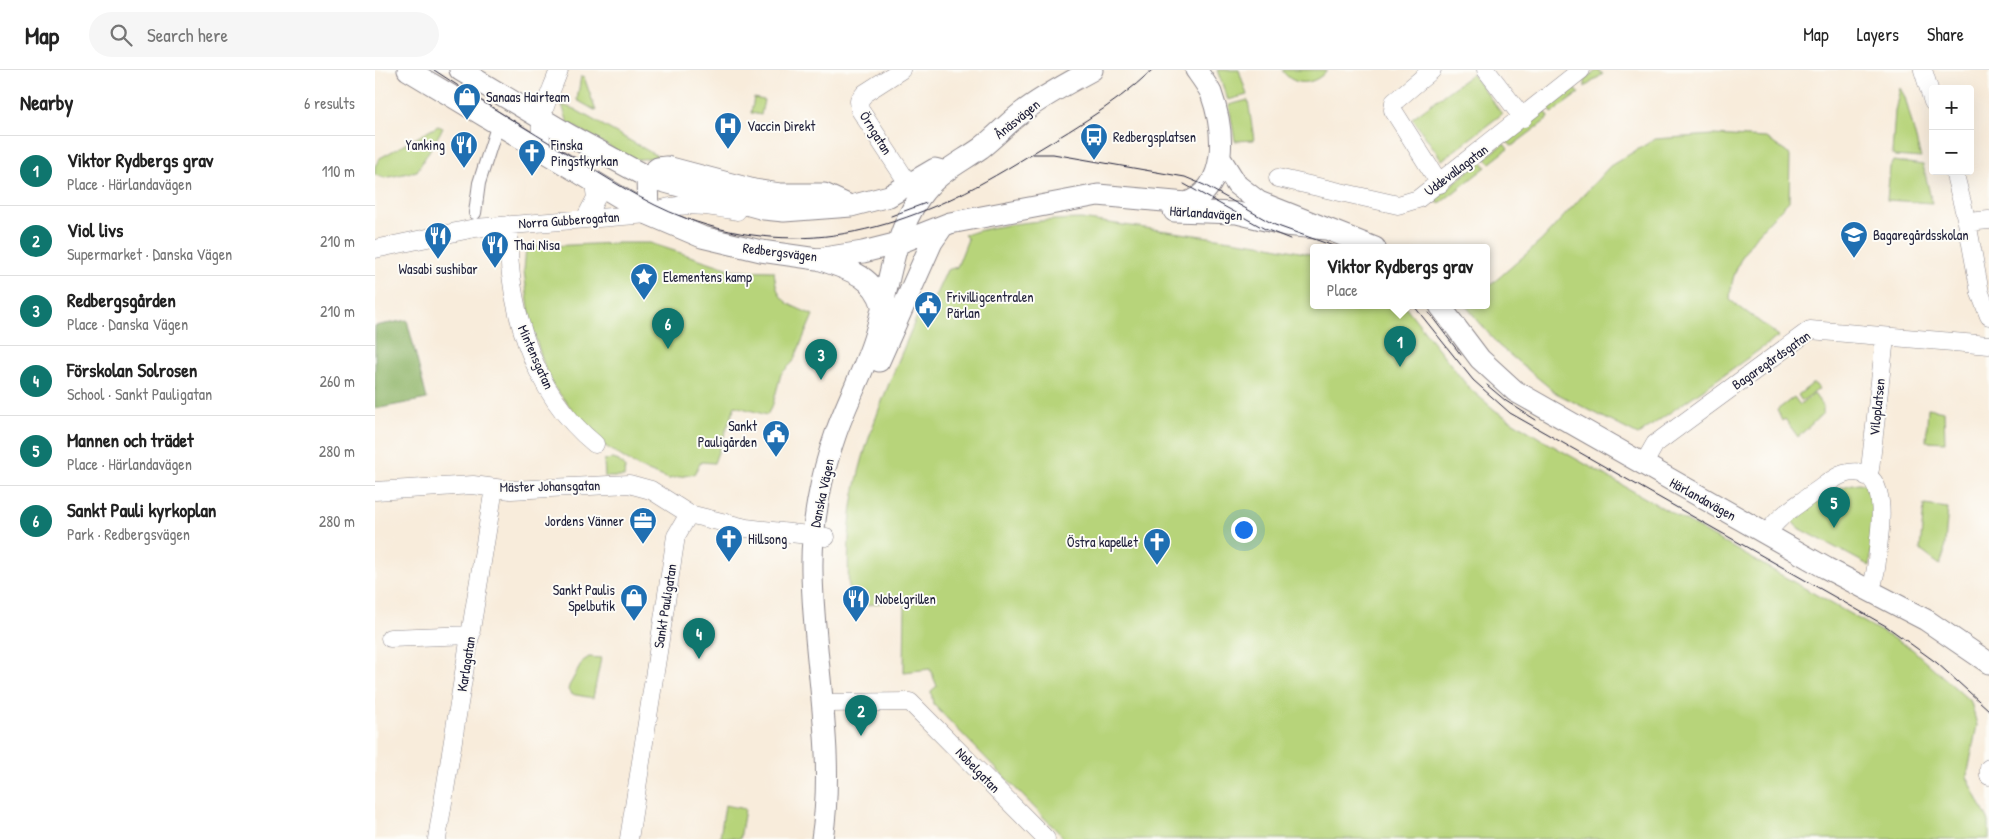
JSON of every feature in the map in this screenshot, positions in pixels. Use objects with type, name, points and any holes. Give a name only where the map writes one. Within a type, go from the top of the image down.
[{"type":"street","name":"Redbergsvägen","points":[[409,70],[648,214],[679,229],[735,246],[817,259],[863,252],[906,234],[943,226]]},
{"type":"street","points":[[460,70],[614,160],[647,177],[764,210],[784,211],[851,206],[889,196],[935,169],[944,171]]},
{"type":"street","points":[[543,152],[539,137],[541,117],[559,70]]},
{"type":"street","name":"Örngatan","points":[[901,70],[865,93],[859,101],[860,110],[909,183]]},
{"type":"street","name":"Ånäsvägen","points":[[944,171],[981,148],[1046,95],[1093,70]]},
{"type":"street","points":[[1432,70],[1394,102],[1393,110],[1440,184]]},
{"type":"street","points":[[1486,70],[1523,118]]},
{"type":"street","name":"Uddevallagatan","points":[[1278,178],[1398,205],[1418,199],[1440,184],[1581,70]]},
{"type":"street","points":[[1923,70],[1929,89]]},
{"type":"street","points":[[1204,79],[1218,126],[1220,158]]},
{"type":"street","points":[[475,213],[479,184],[495,133]]},
{"type":"street","name":"Härlandavägen","points":[[943,226],[1098,195],[1116,198],[1153,198],[1186,203],[1203,193],[1217,176],[1220,158]]},
{"type":"street","name":"Härlandavägen","points":[[1220,158],[1237,185],[1251,197],[1365,244]]},
{"type":"street","points":[[648,214],[646,201],[647,177],[658,168],[670,167],[754,190],[780,194],[823,194],[851,206]]},
{"type":"street","name":"Danska Vägen","points":[[822,839],[829,703],[824,571],[820,537],[820,496],[835,435],[870,351],[882,305],[906,234],[921,196],[944,171]]},
{"type":"street","points":[[1955,175],[1967,222],[1980,293],[1989,316]]},
{"type":"street","points":[[585,219],[596,198],[594,183]]},
{"type":"street","name":"Härlandavägen","points":[[1116,198],[1141,208],[1237,213],[1286,224],[1326,229]]},
{"type":"street","points":[[874,201],[895,205],[906,234],[913,264],[906,286],[907,297]]},
{"type":"street","name":"Norra Gubberogatan","points":[[375,249],[475,228],[648,214],[673,206],[694,204],[737,211],[764,210]]},
{"type":"street","points":[[1967,222],[1989,220]]},
{"type":"street","name":"Mintensgatan","points":[[508,225],[513,289],[522,331],[530,351],[557,401],[567,416],[595,444]]},
{"type":"street","name":"Danska Vägen","points":[[820,537],[848,440],[907,297],[932,242],[943,226]]},
{"type":"street","points":[[817,259],[861,276],[873,286],[882,305]]},
{"type":"street","name":"Härlandavägen","points":[[1442,309],[1480,360],[1515,391],[1643,465],[1870,591],[1939,627],[1989,664]]},
{"type":"street","name":"Bagaregårdsgatan","points":[[1643,465],[1655,444],[1804,333],[1816,330],[1885,338],[1989,345]]},
{"type":"street","name":"Viloplatsen","points":[[1866,476],[1870,469],[1885,338]]},
{"type":"street","points":[[1767,534],[1781,516],[1837,478],[1853,473],[1866,476],[1879,490],[1882,508],[1876,576],[1870,591]]},
{"type":"street","name":"Mäster Johansgatan","points":[[375,491],[473,485],[511,490],[629,484],[651,490],[689,514]]},
{"type":"street","name":"Karlagatan","points":[[437,839],[494,488]]},
{"type":"street","points":[[689,514],[746,528],[820,537]]},
{"type":"street","name":"Sankt Pauligatan","points":[[629,839],[677,536],[689,514]]},
{"type":"street","points":[[390,638],[471,635]]},
{"type":"street","name":"Nobelgatan","points":[[829,703],[910,702],[1046,839]]},
{"type":"street","name":"Danska Vägen","points":[[829,703],[838,770],[833,839]]},
{"type":"street","points":[[1989,768],[1989,776]]},
{"type":"green space","points":[[1217,70],[1239,70],[1247,95],[1228,100]]},
{"type":"green space","points":[[1282,70],[1327,70],[1317,79],[1298,82],[1292,80]]},
{"type":"green space","points":[[1597,70],[1603,74],[1585,87],[1585,80]]},
{"type":"green space","points":[[1472,74],[1502,114],[1442,160],[1412,118]]},
{"type":"green space","points":[[581,76],[584,77],[596,111],[577,100]]},
{"type":"green space","points":[[1574,88],[1579,93],[1552,113],[1549,109],[1551,106]]},
{"type":"green space","points":[[1900,88],[1905,97],[1921,158],[1894,156],[1892,153],[1895,111]]},
{"type":"green space","points":[[754,98],[764,100],[761,115],[751,113]]},
{"type":"green space","points":[[1248,100],[1254,140],[1235,141],[1229,105]]},
{"type":"green space","points":[[562,105],[574,109],[659,157],[633,160],[568,123]]},
{"type":"green space","points":[[1545,111],[1549,117],[1548,119],[1512,146],[1507,142]]},
{"type":"green space","points":[[438,126],[443,128],[417,171],[385,178],[375,175],[375,166],[380,158]]},
{"type":"green space","points":[[1713,135],[1766,138],[1790,155],[1789,201],[1749,245],[1736,271],[1730,300],[1779,336],[1638,435],[1556,393],[1498,345],[1468,309],[1490,309],[1490,286],[1541,241],[1610,166],[1655,139]]},
{"type":"green space","points":[[1504,144],[1508,149],[1490,163],[1485,158]]},
{"type":"green space","points":[[1481,161],[1486,167],[1439,204],[1434,199]]},
{"type":"green space","points":[[1893,161],[1923,165],[1932,203],[1887,200],[1890,167]]},
{"type":"green space","points":[[1081,219],[1259,244],[1310,254],[1310,309],[1407,309],[1469,388],[1496,411],[1541,439],[1912,649],[1971,702],[1977,725],[1967,777],[1989,822],[1989,839],[1065,839],[933,704],[931,691],[937,686],[930,669],[904,672],[905,599],[849,608],[848,551],[850,522],[860,469],[875,421],[922,304],[930,307],[947,270],[957,267],[968,239],[964,235],[1022,223]]},
{"type":"green space","points":[[650,243],[733,270],[774,271],[775,282],[781,296],[796,308],[813,315],[793,362],[781,374],[773,404],[767,415],[735,406],[714,463],[701,462],[694,474],[669,479],[638,467],[599,442],[549,381],[531,324],[524,271],[526,247]]},
{"type":"green space","points":[[407,320],[427,399],[375,409],[375,326]]},
{"type":"green space","points":[[1812,384],[1815,384],[1819,389],[1802,401],[1798,395]]},
{"type":"green space","points":[[1814,394],[1823,406],[1823,413],[1798,437],[1785,419],[1782,421],[1777,410],[1794,397],[1800,405]]},
{"type":"green space","points":[[1928,408],[1944,411],[1945,442],[1926,441]]},
{"type":"green space","points":[[613,459],[619,461],[625,468],[624,477],[605,477],[604,460]]},
{"type":"green space","points":[[1859,483],[1866,485],[1876,502],[1870,566],[1797,527],[1792,521],[1797,514],[1813,501],[1841,487]]},
{"type":"green space","points":[[1924,505],[1948,508],[1944,554],[1940,565],[1920,550]]},
{"type":"green space","points":[[589,657],[601,658],[593,698],[571,694],[568,690],[583,661]]},
{"type":"green space","points":[[725,805],[745,809],[740,839],[720,837]]},
{"type":"tram line","points":[[434,70],[627,190],[655,205],[685,218],[729,231],[772,237],[814,237],[856,232],[896,221],[936,206],[976,186],[1068,132],[1120,97],[1152,70]]},
{"type":"tram line","points":[[1033,154],[1053,154],[1185,177],[1204,185],[1275,225],[1328,244]]},
{"type":"tram line","points":[[1184,184],[1265,229],[1290,239]]},
{"type":"tram line","points":[[891,216],[926,203]]},
{"type":"tram line","points":[[1416,309],[1473,380],[1510,413],[1886,626],[1937,663],[1989,710]]},
{"type":"tram line","points":[[1429,313],[1461,355]]},
{"type":"tram line","points":[[1487,385],[1506,401],[1536,420]]},
{"type":"place","name":"Sanaas Hairteam","points":[[467,121]]},
{"type":"place","name":"Vaccin Direkt","points":[[728,150]]},
{"type":"place","name":"Redbergsplatsen","points":[[1094,161]]},
{"type":"place","name":"Yanking","points":[[464,169]]},
{"type":"place","name":"Finska Pingstkyrkan","points":[[532,177]]},
{"type":"place","name":"Bagaregårdsskolan","points":[[1854,259]]},
{"type":"place","name":"Wasabi sushibar","points":[[438,260]]},
{"type":"place","name":"Thai Nisa","points":[[495,269]]},
{"type":"place","name":"Elementens kamp","points":[[644,301]]},
{"type":"place","name":"Frivilligcentralen Pärlan","points":[[928,329]]},
{"type":"place","name":"Sankt Pauli kyrkoplan","points":[[668,349]]},
{"type":"place","name":"Viktor Rydbergs grav","points":[[1400,367]]},
{"type":"place","name":"Redbergsgården","points":[[821,380]]},
{"type":"place","name":"Sankt Pauligården","points":[[776,458]]},
{"type":"place","name":"Mannen och trädet","points":[[1834,528]]},
{"type":"place","name":"Jordens Vänner","points":[[643,545]]},
{"type":"place","name":"Hillsong","points":[[729,563]]},
{"type":"place","name":"Östra kapellet","points":[[1157,566]]},
{"type":"place","name":"Sankt Paulis Spelbutik","points":[[634,622]]},
{"type":"place","name":"Nobelgrillen","points":[[856,623]]},
{"type":"place","name":"Förskolan Solrosen","points":[[699,659]]},
{"type":"place","name":"Viol livs","points":[[861,736]]}]
